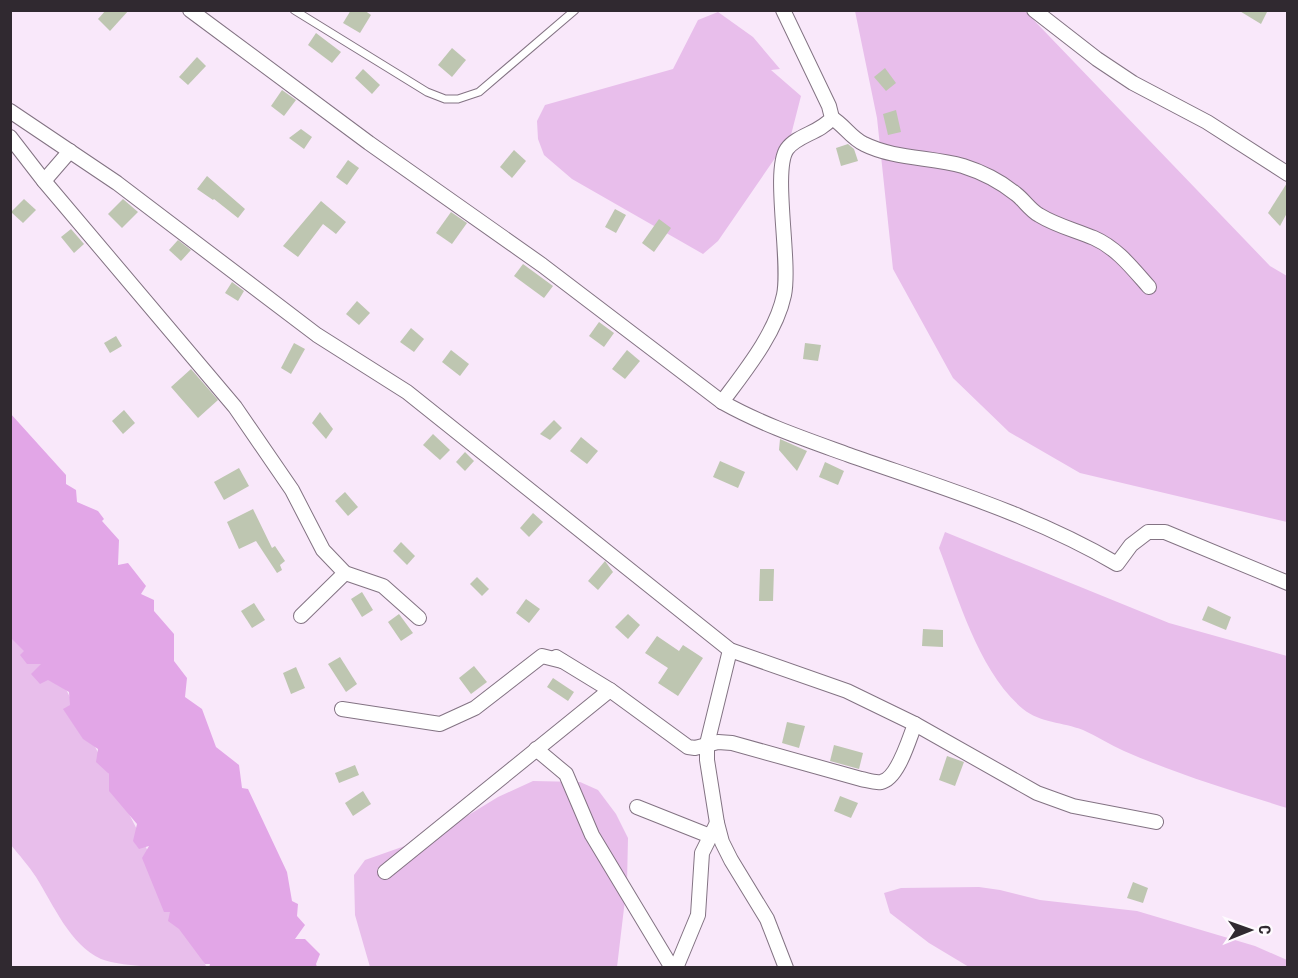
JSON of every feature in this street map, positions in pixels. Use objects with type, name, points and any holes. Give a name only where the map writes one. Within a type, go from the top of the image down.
[{"type":"street","points":[[190,10],[369,143],[542,266],[722,402],[752,419],[1015,515],[1058,533],[1117,564],[1131,545],[1148,532],[1165,532],[1287,583]]},
{"type":"street","points":[[722,402],[776,323],[784,295],[787,270],[782,159],[788,148],[825,127],[832,118],[830,106],[783,10]]},
{"type":"street","points":[[1034,10],[1133,83],[1207,122],[1287,174]]},
{"type":"street","points":[[10,111],[117,183],[317,335],[406,392],[730,650],[847,691],[915,724],[1037,794],[1073,806],[1156,822]]},
{"type":"street","points":[[832,118],[866,146],[964,167],[997,180],[1036,213],[1059,227],[1096,239],[1114,250],[1149,287]]},
{"type":"street","points":[[10,137],[44,182],[235,407],[292,490],[323,550],[345,573],[383,586],[419,618]]},
{"type":"street","points":[[44,182],[70,151]]},
{"type":"street","points":[[301,616],[345,573]]},
{"type":"street","points":[[730,650],[707,744],[707,760],[717,823],[722,842],[766,919],[786,968]]},
{"type":"street","points":[[342,709],[440,724],[475,708],[542,656],[559,659],[610,690],[688,747],[694,748],[717,742],[732,744],[861,779],[883,782],[892,777],[897,768],[915,724]]},
{"type":"street","points":[[385,872],[610,690]]},
{"type":"street","points":[[537,749],[566,774],[592,835],[672,968]]},
{"type":"street","points":[[637,807],[710,836]]},
{"type":"street","points":[[676,968],[698,915],[702,853],[717,823]]},
{"type":"lane","points":[[294,10],[427,93],[446,99],[458,99],[479,92],[576,10]]},
{"type":"shaded area","points":[[855,11],[1025,11],[1270,266],[1287,276],[1287,522],[1080,473],[1009,432],[953,378],[893,269],[877,118]]},
{"type":"shaded area","points":[[718,12],[753,37],[780,69],[771,70],[801,96],[791,135],[718,241],[703,254],[572,179],[544,155],[538,139],[537,121],[545,105],[673,69],[698,20]]},
{"type":"shaded area","points":[[10,413],[66,475],[66,484],[76,490],[77,502],[98,511],[104,519],[102,521],[119,540],[118,565],[128,563],[146,586],[141,594],[154,600],[154,611],[174,634],[174,661],[187,678],[185,697],[202,709],[216,747],[239,765],[242,788],[248,789],[287,872],[292,901],[298,904],[297,916],[305,925],[295,939],[305,939],[320,954],[317,967],[209,968],[210,964],[205,964],[179,929],[168,921],[170,912],[164,912],[142,858],[149,846],[139,849],[133,841],[137,824],[109,791],[109,774],[96,762],[98,749],[83,739],[63,709],[70,705],[69,692],[48,680],[40,684],[31,674],[41,664],[27,664],[20,655],[24,651],[11,638]]},
{"type":"shaded area","points":[[945,532],[1169,623],[1287,656],[1287,808],[1164,767],[1119,749],[1083,730],[1044,720],[1023,709],[994,676],[972,634],[939,548]]},
{"type":"shaded area","points":[[10,604],[34,626],[206,966],[137,966],[111,962],[90,953],[71,934],[33,873],[11,845]]},
{"type":"shaded area","points":[[533,781],[580,782],[598,790],[616,814],[628,838],[627,883],[617,967],[370,967],[355,915],[354,875],[365,860],[436,835],[498,797]]},
{"type":"shaded area","points":[[979,887],[1040,900],[1137,911],[1255,946],[1287,960],[1287,967],[969,967],[929,943],[890,913],[884,893],[901,888]]},
{"type":"building","points":[[106,10],[129,10],[110,31],[98,19]]},
{"type":"building","points":[[351,10],[364,10],[371,15],[360,33],[343,23]]},
{"type":"building","points":[[1238,10],[1268,10],[1261,24]]},
{"type":"building","points":[[316,33],[341,52],[332,63],[308,45]]},
{"type":"building","points":[[452,48],[466,60],[452,77],[438,65]]},
{"type":"building","points":[[197,57],[206,66],[188,85],[179,77]]},
{"type":"building","points":[[885,68],[896,83],[886,91],[874,77]]},
{"type":"building","points":[[363,69],[380,85],[372,94],[355,78]]},
{"type":"building","points":[[282,90],[296,100],[284,116],[271,106]]},
{"type":"building","points":[[896,110],[901,132],[888,135],[883,114]]},
{"type":"building","points":[[301,129],[312,137],[304,149],[289,138]]},
{"type":"building","points":[[848,144],[854,149],[858,161],[841,166],[836,148]]},
{"type":"building","points":[[514,150],[526,161],[512,178],[500,167]]},
{"type":"building","points":[[348,160],[359,168],[347,185],[336,177]]},
{"type":"building","points":[[207,176],[245,209],[238,218],[197,189]]},
{"type":"building","points":[[1287,183],[1287,213],[1280,226],[1268,213]]},
{"type":"building","points":[[24,199],[36,210],[23,223],[11,212]]},
{"type":"building","points":[[123,199],[138,212],[122,228],[108,214]]},
{"type":"building","points":[[321,201],[346,222],[336,234],[323,224],[298,257],[283,246]]},
{"type":"building","points":[[615,209],[626,215],[616,233],[605,227]]},
{"type":"building","points":[[451,212],[467,223],[452,244],[436,233]]},
{"type":"building","points":[[659,219],[671,228],[654,252],[642,243]]},
{"type":"building","points":[[71,229],[84,244],[74,253],[61,237]]},
{"type":"building","points":[[178,240],[191,250],[181,261],[169,250]]},
{"type":"building","points":[[523,264],[553,286],[544,298],[514,276]]},
{"type":"building","points":[[232,282],[244,291],[238,301],[225,293]]},
{"type":"building","points":[[357,301],[370,313],[359,325],[346,314]]},
{"type":"building","points":[[599,322],[614,333],[604,347],[589,336]]},
{"type":"building","points":[[411,328],[424,339],[414,352],[400,342]]},
{"type":"building","points":[[116,336],[122,346],[110,353],[104,343]]},
{"type":"building","points":[[294,343],[305,349],[291,374],[281,368]]},
{"type":"building","points":[[805,343],[821,345],[818,361],[803,359]]},
{"type":"building","points":[[451,350],[469,364],[460,376],[442,362]]},
{"type":"building","points":[[627,350],[640,361],[625,379],[612,369]]},
{"type":"building","points":[[191,369],[218,400],[198,418],[171,387]]},
{"type":"building","points":[[124,410],[135,423],[123,434],[112,421]]},
{"type":"building","points":[[320,412],[333,429],[326,439],[312,423]]},
{"type":"building","points":[[554,420],[562,428],[550,440],[540,434]]},
{"type":"building","points":[[433,434],[450,450],[440,460],[423,445]]},
{"type":"building","points":[[581,437],[598,451],[587,464],[570,451]]},
{"type":"building","points":[[780,439],[807,451],[797,471],[779,450]]},
{"type":"building","points":[[465,452],[474,461],[465,471],[456,462]]},
{"type":"building","points":[[720,461],[745,472],[738,488],[713,477]]},
{"type":"building","points":[[825,462],[844,471],[838,485],[819,477]]},
{"type":"building","points":[[239,468],[249,486],[224,500],[214,482]]},
{"type":"building","points":[[345,492],[358,507],[348,516],[335,501]]},
{"type":"building","points":[[253,509],[272,548],[275,546],[285,561],[280,565],[282,570],[277,573],[256,541],[239,549],[227,522]]},
{"type":"building","points":[[533,513],[543,522],[529,537],[520,528]]},
{"type":"building","points":[[401,542],[415,556],[407,565],[393,551]]},
{"type":"building","points":[[605,561],[613,572],[598,590],[588,581]]},
{"type":"building","points":[[760,569],[774,569],[773,601],[759,601]]},
{"type":"building","points":[[477,577],[489,589],[482,596],[470,584]]},
{"type":"building","points":[[362,592],[373,610],[362,617],[351,599]]},
{"type":"building","points":[[526,599],[540,609],[529,623],[516,613]]},
{"type":"building","points":[[254,603],[265,620],[252,628],[241,611]]},
{"type":"building","points":[[1208,606],[1231,617],[1226,630],[1202,620]]},
{"type":"building","points":[[399,614],[413,633],[401,641],[388,622]]},
{"type":"building","points":[[628,614],[640,625],[628,639],[615,627]]},
{"type":"building","points":[[923,629],[943,630],[943,647],[922,646]]},
{"type":"building","points":[[657,636],[679,651],[683,645],[703,658],[678,696],[658,683],[668,668],[645,653]]},
{"type":"building","points":[[340,657],[357,684],[346,692],[328,664]]},
{"type":"building","points":[[474,666],[487,682],[471,694],[459,678]]},
{"type":"building","points":[[296,667],[305,688],[291,694],[283,673]]},
{"type":"building","points":[[553,678],[574,692],[568,701],[547,687]]},
{"type":"building","points":[[787,722],[805,726],[799,748],[782,743]]},
{"type":"building","points":[[834,745],[863,753],[859,769],[830,761]]},
{"type":"building","points":[[947,756],[964,762],[955,786],[939,780]]},
{"type":"building","points":[[355,765],[359,775],[339,783],[335,773]]},
{"type":"building","points":[[363,791],[371,804],[353,816],[345,803]]},
{"type":"building","points":[[840,796],[858,803],[851,818],[834,811]]},
{"type":"building","points":[[1133,882],[1148,888],[1143,903],[1127,898]]}]
